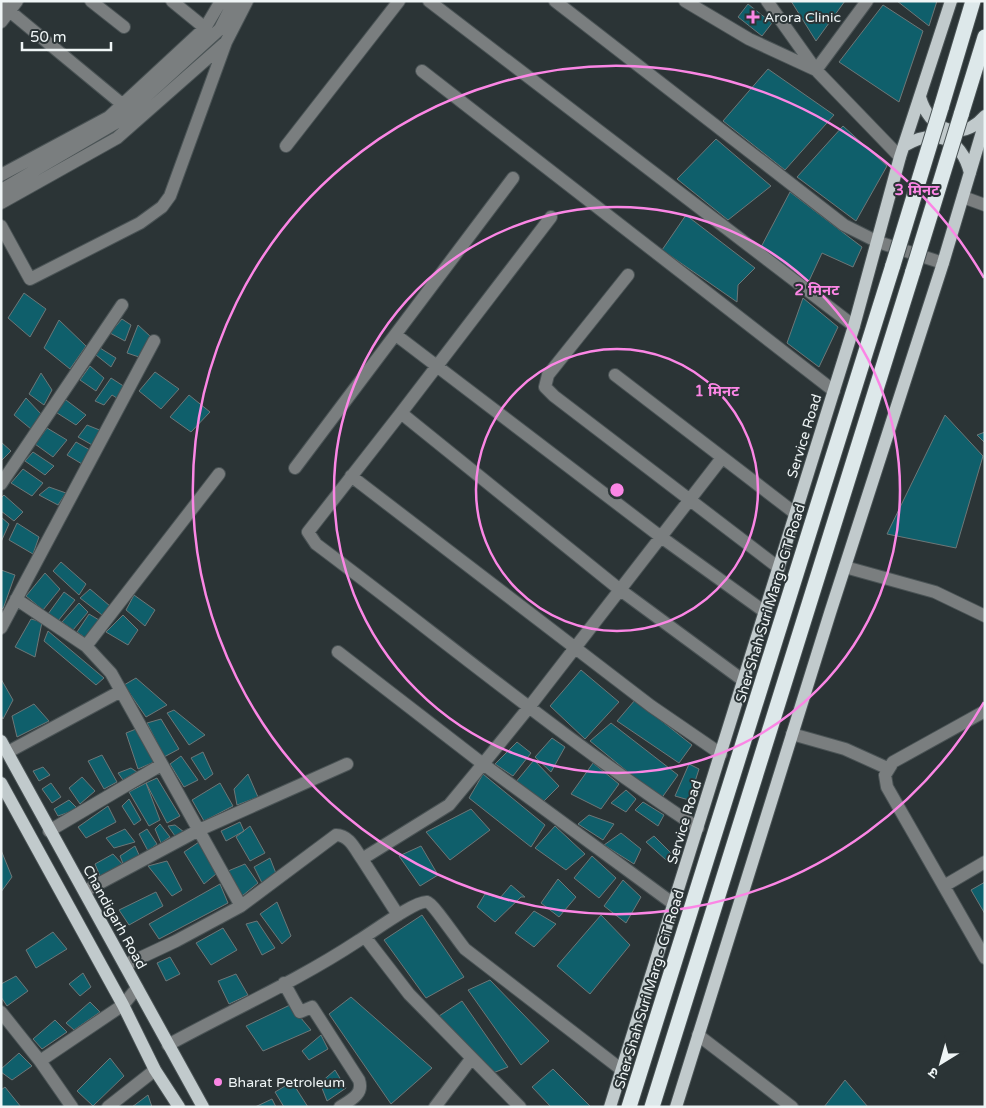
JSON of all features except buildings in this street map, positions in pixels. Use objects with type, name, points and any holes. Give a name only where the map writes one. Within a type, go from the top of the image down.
[{"type":"highway","name":"Sher Shah Suri Marg - GT Road","points":[[629,1107],[893,265],[973,1]]},
{"type":"highway","points":[[652,1107],[985,37]]},
{"type":"main road","name":"Service Road","points":[[610,1107],[675,905],[854,326],[902,151],[952,1]]},
{"type":"main road","points":[[920,97],[923,110],[941,128],[954,131],[967,129],[978,123],[985,116]]},
{"type":"main road","points":[[676,1107],[792,734],[943,262],[985,122]]},
{"type":"main road","points":[[902,151],[917,138],[931,136],[945,139],[958,147],[966,159],[970,173]]},
{"type":"main road","name":"Chandigarh Road","points":[[4,747],[203,1107]]},
{"type":"main road","points":[[1,783],[123,1005],[155,1070],[178,1107]]},
{"type":"street","points":[[91,1],[124,27]]},
{"type":"street","points":[[172,1],[219,31]]},
{"type":"street","points":[[1,190],[110,128],[127,108],[219,31],[221,1]]},
{"type":"street","points":[[1,226],[27,277],[33,279],[152,216],[170,196],[219,31],[234,1]]},
{"type":"street","points":[[1,203],[117,138],[247,1]]},
{"type":"street","points":[[286,146],[399,1]]},
{"type":"street","points":[[429,1],[854,326]]},
{"type":"street","points":[[555,1],[844,225],[878,242],[943,262]]},
{"type":"street","points":[[685,1],[699,5],[748,39],[816,70]]},
{"type":"street","points":[[816,70],[867,1]]},
{"type":"street","points":[[769,2],[816,70],[902,151]]},
{"type":"street","points":[[1,22],[9,5],[127,108]]},
{"type":"street","points":[[422,71],[834,391]]},
{"type":"street","points":[[1,175],[127,108]]},
{"type":"street","points":[[295,468],[513,178]]},
{"type":"street","points":[[963,197],[985,205]]},
{"type":"street","points":[[550,217],[308,532],[309,536],[530,706],[652,798],[698,828]]},
{"type":"street","points":[[628,274],[548,375],[545,387],[779,568]]},
{"type":"street","points":[[1,484],[122,305]]},
{"type":"street","points":[[396,335],[661,536],[766,612]]},
{"type":"street","points":[[1,628],[154,341]]},
{"type":"street","points":[[615,375],[796,514]]},
{"type":"street","points":[[401,413],[619,589],[744,682]]},
{"type":"street","points":[[362,859],[449,805],[530,706],[722,458]]},
{"type":"street","points":[[86,646],[219,474]]},
{"type":"street","points":[[351,476],[574,649],[651,706],[721,754]]},
{"type":"street","points":[[845,567],[935,592],[985,616]]},
{"type":"street","points":[[16,599],[86,646],[101,660],[121,691],[241,906]]},
{"type":"street","points":[[338,652],[483,764],[675,905]]},
{"type":"street","points":[[4,747],[121,691]]},
{"type":"street","points":[[985,711],[893,762],[884,776],[886,787],[985,958]]},
{"type":"street","points":[[792,734],[845,750],[888,768]]},
{"type":"street","points":[[84,891],[199,830],[347,764]]},
{"type":"street","points":[[49,831],[161,765]]},
{"type":"street","points":[[125,965],[176,941],[241,906],[336,835],[344,836],[362,859],[398,915]]},
{"type":"street","points":[[944,886],[985,862]]},
{"type":"street","points":[[168,1045],[284,983],[422,902],[432,904],[452,934],[465,949],[622,1070]]},
{"type":"street","points":[[365,937],[409,994],[471,1060],[520,1107]]},
{"type":"street","points":[[284,983],[300,1012],[312,1008],[359,1080],[360,1092],[340,1107]]},
{"type":"street","points":[[40,1061],[123,1005],[137,988]]},
{"type":"street","points":[[3,1017],[40,1061],[72,1107]]},
{"type":"street","points":[[698,1035],[792,1107]]},
{"type":"street","points":[[435,1107],[471,1060]]},
{"type":"street","points":[[108,1107],[155,1070]]},
{"type":"place","name":"Arora Clinic","points":[[753,17]]},
{"type":"place","name":"Bharat Petroleum","points":[[218,1082]]}]
